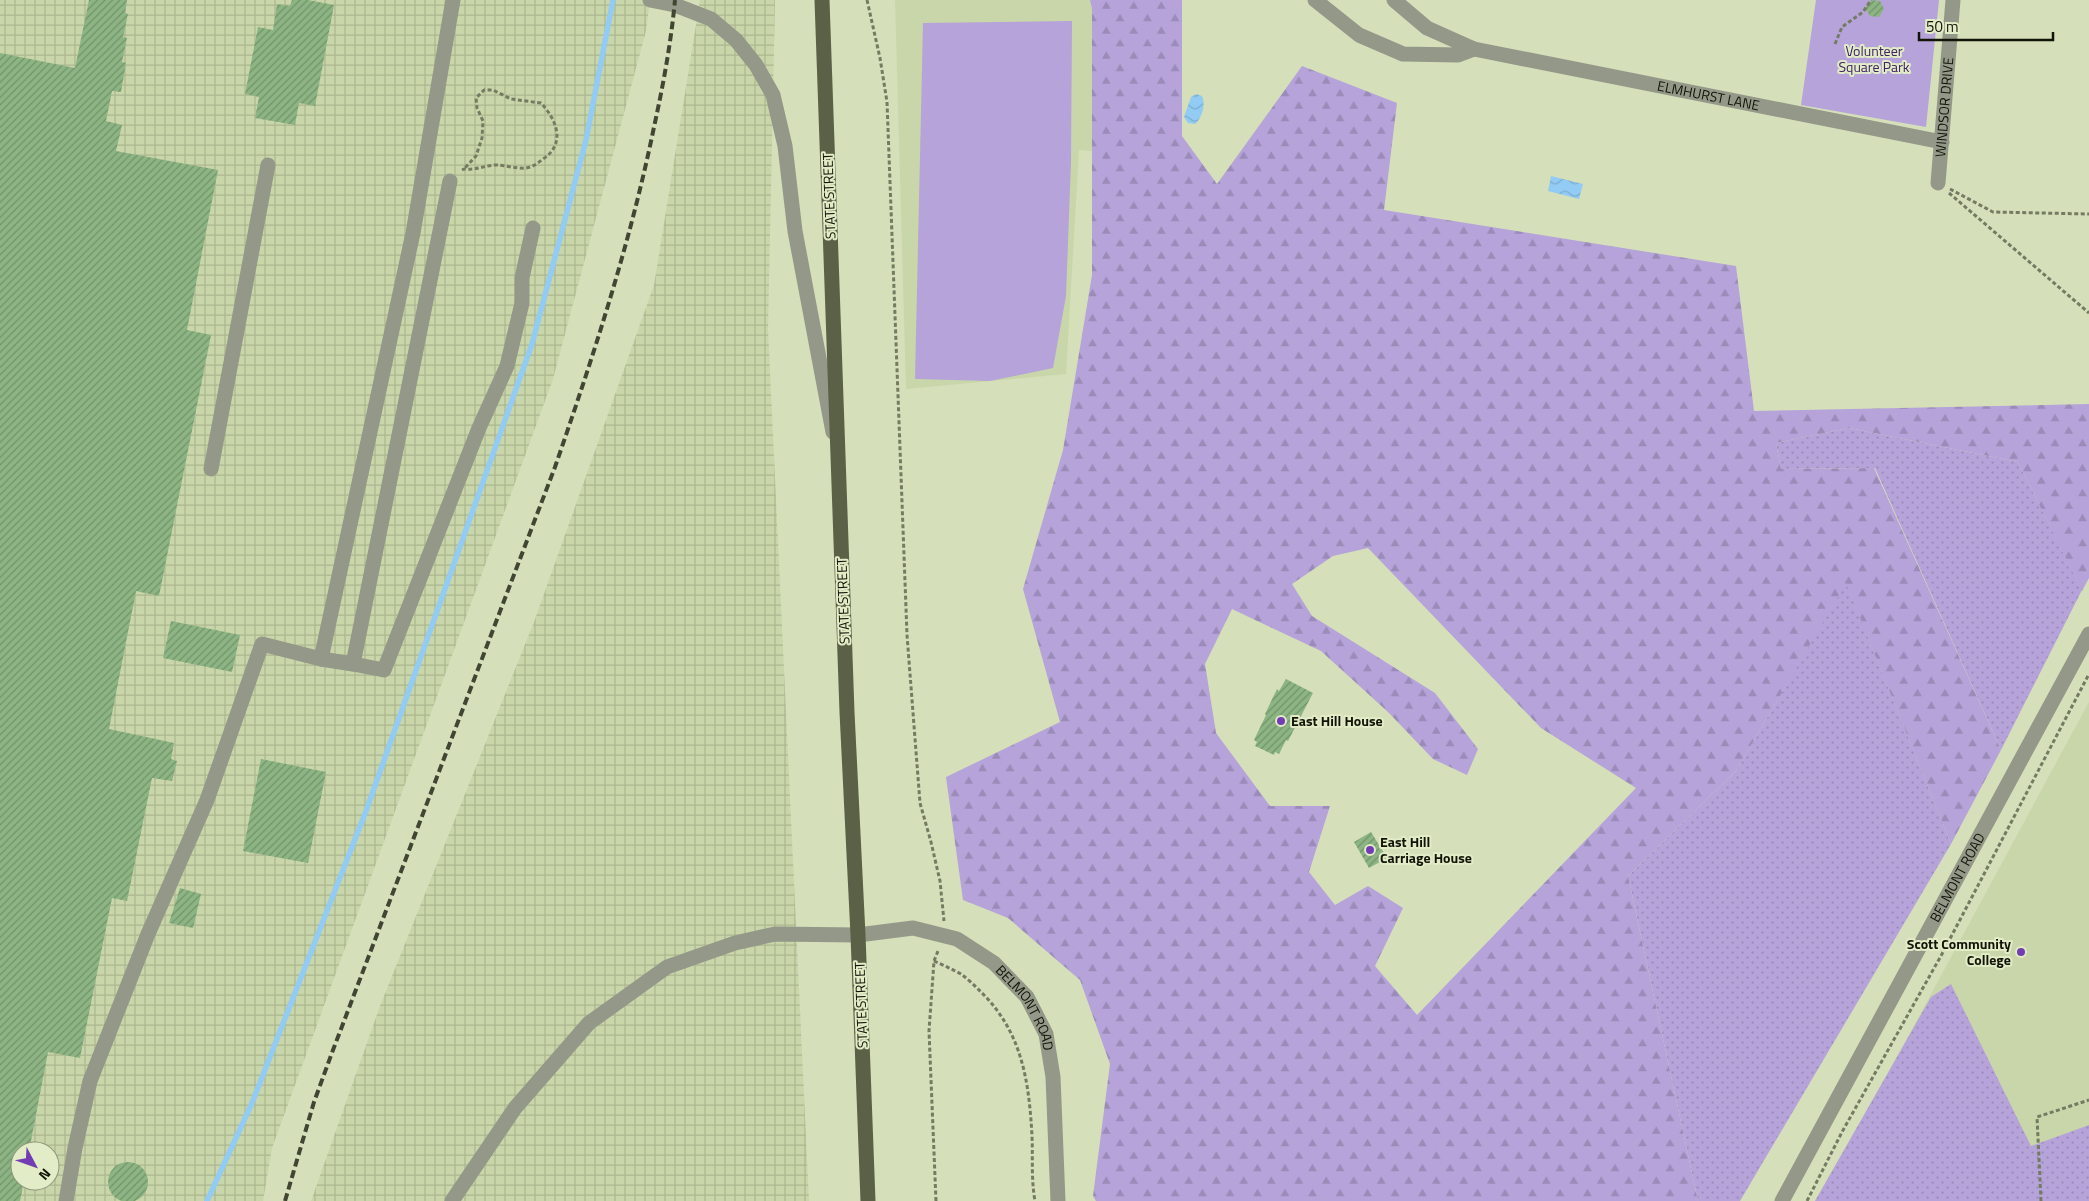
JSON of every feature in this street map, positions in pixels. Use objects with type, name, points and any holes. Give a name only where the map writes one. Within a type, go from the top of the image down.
[{"type":"main road","name":"STATE STREET","points":[[822,0],[847,712],[868,1201]]},
{"type":"street","points":[[321,659],[412,238],[453,0]]},
{"type":"street","points":[[650,0],[675,5],[712,19],[736,40],[756,65],[774,95],[784,146],[795,231],[838,460]]},
{"type":"street","name":"ELMHURST LANE","points":[[1315,0],[1359,35],[1403,54],[1458,55],[1474,50]]},
{"type":"street","name":"ELMHURST LANE","points":[[1394,0],[1427,28],[1474,50],[1942,142]]},
{"type":"street","name":"WINDSOR DRIVE","points":[[1938,183],[1953,0]]},
{"type":"street","points":[[211,469],[268,165]]},
{"type":"street","points":[[353,664],[450,181]]},
{"type":"street","points":[[66,1201],[75,1148],[90,1081],[148,934],[207,800],[262,644],[321,659],[384,670],[479,428],[507,366],[522,303],[522,278],[533,228]]},
{"type":"street","name":"BELMONT ROAD","points":[[1782,1201],[2089,634]]},
{"type":"street","name":"BELMONT ROAD","points":[[452,1201],[516,1108],[589,1023],[667,967],[735,943],[775,934],[858,935],[913,928],[957,939],[994,963],[1027,997],[1046,1034],[1053,1077],[1058,1201]]},
{"type":"path","points":[[866,0],[880,58],[887,102],[907,635],[920,802],[932,842],[940,880],[945,936],[934,961],[930,1031],[936,1201]]},
{"type":"path","points":[[1835,44],[1842,27],[1863,12],[1871,0]]},
{"type":"path","points":[[450,181],[476,156],[482,138],[482,121],[477,108],[476,98],[484,90],[493,90],[511,99],[541,103],[547,109],[558,134],[558,143],[550,155],[534,166],[525,168],[493,165],[474,170],[464,169]]},
{"type":"path","points":[[1938,183],[1993,212],[2089,214]]},
{"type":"path","points":[[1938,183],[2089,313]]},
{"type":"path","points":[[1807,1201],[1842,1132],[1942,954],[2089,674]]},
{"type":"path","points":[[934,961],[963,975],[986,997],[1004,1019],[1020,1052],[1026,1077],[1032,1136],[1035,1201]]},
{"type":"path","points":[[2041,1201],[2037,1118],[2089,1100]]},
{"type":"shaded area","points":[[0,0],[650,0],[646,31],[553,379],[272,1148],[263,1201],[0,1201]]},
{"type":"shaded area","points":[[700,0],[775,0],[768,329],[809,1201],[311,1201],[380,1006],[534,622],[654,285]]},
{"type":"shaded area","points":[[895,0],[1109,0],[1102,152],[1079,150],[1066,374],[906,389]]},
{"type":"shaded area","name":"Scott Community College","points":[[2089,702],[2089,1201],[1819,1201]]},
{"type":"green space","points":[[1090,0],[1182,0],[1182,136],[1217,184],[1302,66],[1397,103],[1384,210],[1736,266],[1754,411],[2089,404],[2089,578],[2082,591],[2018,462],[1849,428],[1776,443],[1781,469],[1874,468],[2001,750],[1951,844],[1846,583],[1736,771],[1628,876],[1698,1201],[1096,1201],[1093,1196],[1110,1064],[1080,980],[1008,918],[963,900],[946,777],[1060,722],[1023,589],[1063,450],[1092,275],[1092,9]],"holes":[[[1368,548],[1541,728],[1636,788],[1417,1015],[1375,966],[1403,908],[1368,886],[1335,905],[1309,872],[1330,806],[1270,806],[1216,733],[1205,664],[1232,609],[1321,651],[1388,712],[1433,759],[1467,775],[1478,749],[1435,693],[1312,616],[1292,584],[1333,556]]]},
{"type":"green space","name":"Volunteer Square Park","points":[[1816,0],[1939,0],[1926,127],[1801,105]]},
{"type":"green space","points":[[1072,21],[1071,162],[1066,296],[1053,368],[990,381],[915,379],[923,23]]},
{"type":"green space","points":[[1849,428],[2018,462],[2082,590],[2001,750],[1875,468],[1781,469],[1776,443]]},
{"type":"green space","points":[[1846,582],[1951,844],[1740,1201],[1698,1201],[1628,876],[1736,771]]},
{"type":"green space","points":[[1951,984],[2031,1146],[2089,1125],[2089,1201],[1815,1201],[1931,997]]},
{"type":"water","points":[[1196,94],[1202,96],[1204,103],[1203,111],[1195,124],[1188,123],[1184,117],[1191,97]]},
{"type":"water","points":[[1551,176],[1583,184],[1579,199],[1548,191]]},
{"type":"building","points":[[89,0],[127,0],[125,13],[128,14],[123,37],[127,38],[122,62],[126,63],[121,92],[112,91],[106,121],[122,125],[116,151],[218,170],[187,330],[211,335],[159,596],[136,591],[109,729],[174,743],[171,759],[177,761],[172,781],[152,778],[127,901],[112,898],[80,1058],[48,1052],[31,1141],[10,1141],[10,1191],[22,1191],[20,1201],[0,1201],[0,53],[75,68]]},
{"type":"building","points":[[292,0],[308,0],[334,5],[315,106],[299,103],[295,125],[255,118],[259,97],[245,94],[258,27],[273,30],[277,4],[290,6]]},
{"type":"building","points":[[1871,0],[1880,1],[1884,9],[1879,17],[1870,16],[1865,8]]},
{"type":"building","points":[[171,621],[240,635],[232,672],[163,658]]},
{"type":"building","name":"East Hill House","points":[[1286,679],[1313,693],[1288,741],[1286,740],[1279,754],[1275,752],[1274,755],[1255,746],[1257,742],[1254,740],[1277,689],[1279,691]]},
{"type":"building","points":[[261,759],[326,772],[308,863],[243,851]]},
{"type":"building","name":"East Hill Carriage House","points":[[1371,832],[1387,858],[1369,868],[1354,842]]},
{"type":"building","points":[[180,888],[201,894],[193,928],[169,923]]},
{"type":"building","points":[[128,1162],[142,1168],[148,1182],[142,1196],[128,1202],[114,1196],[108,1182],[114,1168]]},
{"type":"waterway","points":[[207,1201],[252,1103],[366,811],[532,344],[586,140],[613,0]]},
{"type":"railway","points":[[285,1201],[314,1102],[333,1050],[555,467],[584,383],[634,214],[664,80],[675,0]]},
{"type":"place","name":"East Hill House","points":[[1281,721]]},
{"type":"place","name":"East Hill Carriage House","points":[[1370,850]]},
{"type":"place","name":"Scott Community College","points":[[2021,952]]}]
